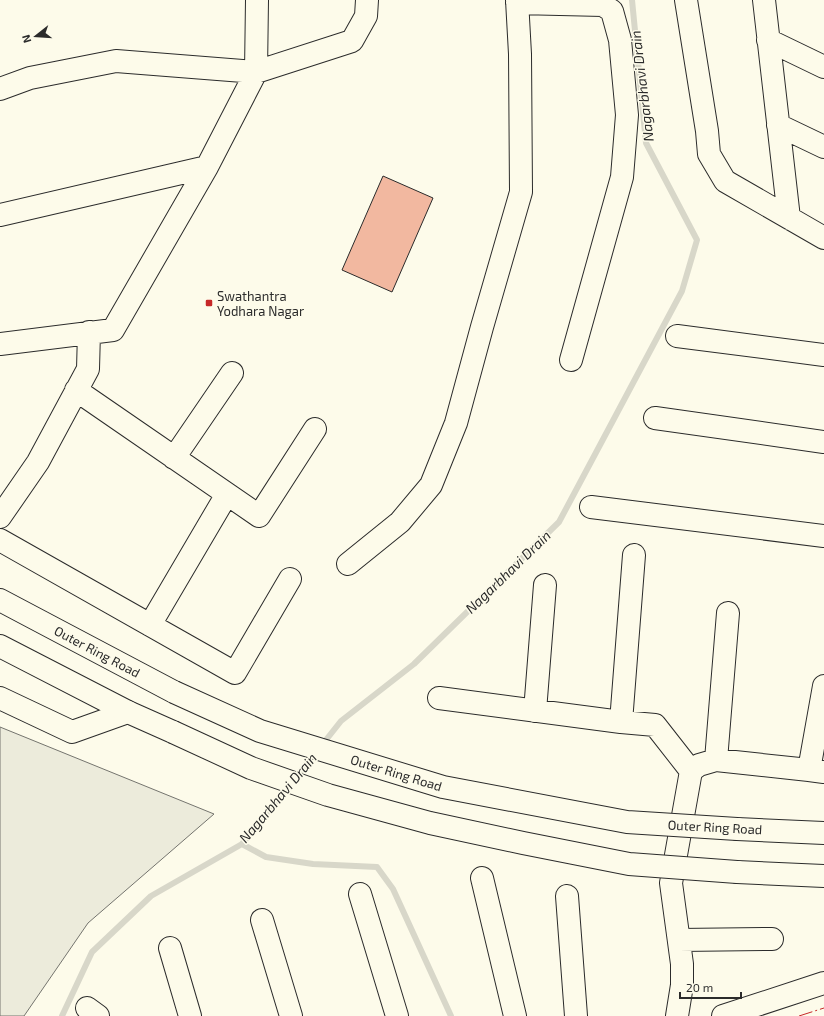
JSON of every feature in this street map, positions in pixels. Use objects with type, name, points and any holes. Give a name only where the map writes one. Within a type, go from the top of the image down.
[{"type":"main road","points":[[0,344],[112,330],[206,167],[256,72],[257,0]]},
{"type":"main road","points":[[0,89],[30,78],[116,61],[256,72],[352,41],[366,16],[367,0]]},
{"type":"main road","points":[[686,0],[710,154],[725,181],[824,238]]},
{"type":"main road","points":[[764,0],[789,218]]},
{"type":"main road","points":[[348,564],[400,522],[430,485],[456,423],[520,192],[520,54],[517,2],[603,5],[612,11],[620,40],[628,115],[622,177],[571,360]]},
{"type":"main road","points":[[768,40],[824,67]]},
{"type":"main road","points":[[778,125],[824,147]]},
{"type":"main road","points":[[0,215],[206,167]]},
{"type":"main road","points":[[0,517],[38,462],[88,369],[89,332]]},
{"type":"main road","points":[[677,336],[824,355]]},
{"type":"main road","points":[[174,458],[232,373]]},
{"type":"main road","points":[[76,390],[259,516],[315,429]]},
{"type":"main road","points":[[655,418],[824,442]]},
{"type":"main road","points":[[150,625],[227,494]]},
{"type":"main road","points":[[591,507],[824,536]]},
{"type":"main road","points":[[0,540],[235,674],[290,579]]},
{"type":"main road","points":[[621,722],[634,555]]},
{"type":"main road","points":[[535,711],[545,585]]},
{"type":"main road","name":"Outer Ring Road","points":[[0,600],[174,692],[260,731],[443,787],[627,822],[824,833]]},
{"type":"main road","points":[[716,760],[728,613]]},
{"type":"main road","points":[[0,646],[128,712],[251,768],[328,795],[430,823],[523,844],[629,864],[738,872],[824,876]]},
{"type":"main road","points":[[677,1016],[682,985],[682,964],[672,883],[691,771],[699,764],[716,760],[817,771],[824,686]]},
{"type":"main road","points":[[0,698],[72,732],[128,712]]},
{"type":"main road","points":[[439,698],[621,722],[655,725],[691,771]]},
{"type":"main road","points":[[482,878],[515,1016]]},
{"type":"main road","points":[[360,894],[396,1016]]},
{"type":"main road","points":[[567,896],[576,1016]]},
{"type":"main road","points":[[262,920],[291,1016]]},
{"type":"main road","points":[[679,940],[772,939]]},
{"type":"main road","points":[[170,948],[190,1016]]},
{"type":"main road","points":[[723,1016],[824,984]]},
{"type":"shaded area","points":[[0,727],[214,814],[88,923],[24,1016],[0,1016]]},
{"type":"building","points":[[383,176],[433,198],[392,292],[342,270]]},
{"type":"waterway","name":"Nagarbhavi Drain","points":[[322,745],[341,721],[414,664],[559,522],[682,291],[697,240],[646,143],[632,0]]},
{"type":"waterway","name":"Nagarbhavi Drain","points":[[62,1016],[92,952],[151,896],[242,844],[316,752]]},
{"type":"waterway","points":[[242,844],[266,857],[313,864],[377,867],[393,889],[451,1016]]},
{"type":"power","points":[[799,1016],[824,1008]]},
{"type":"place","name":"Swathantra Yodhara Nagar","points":[[209,303]]}]
